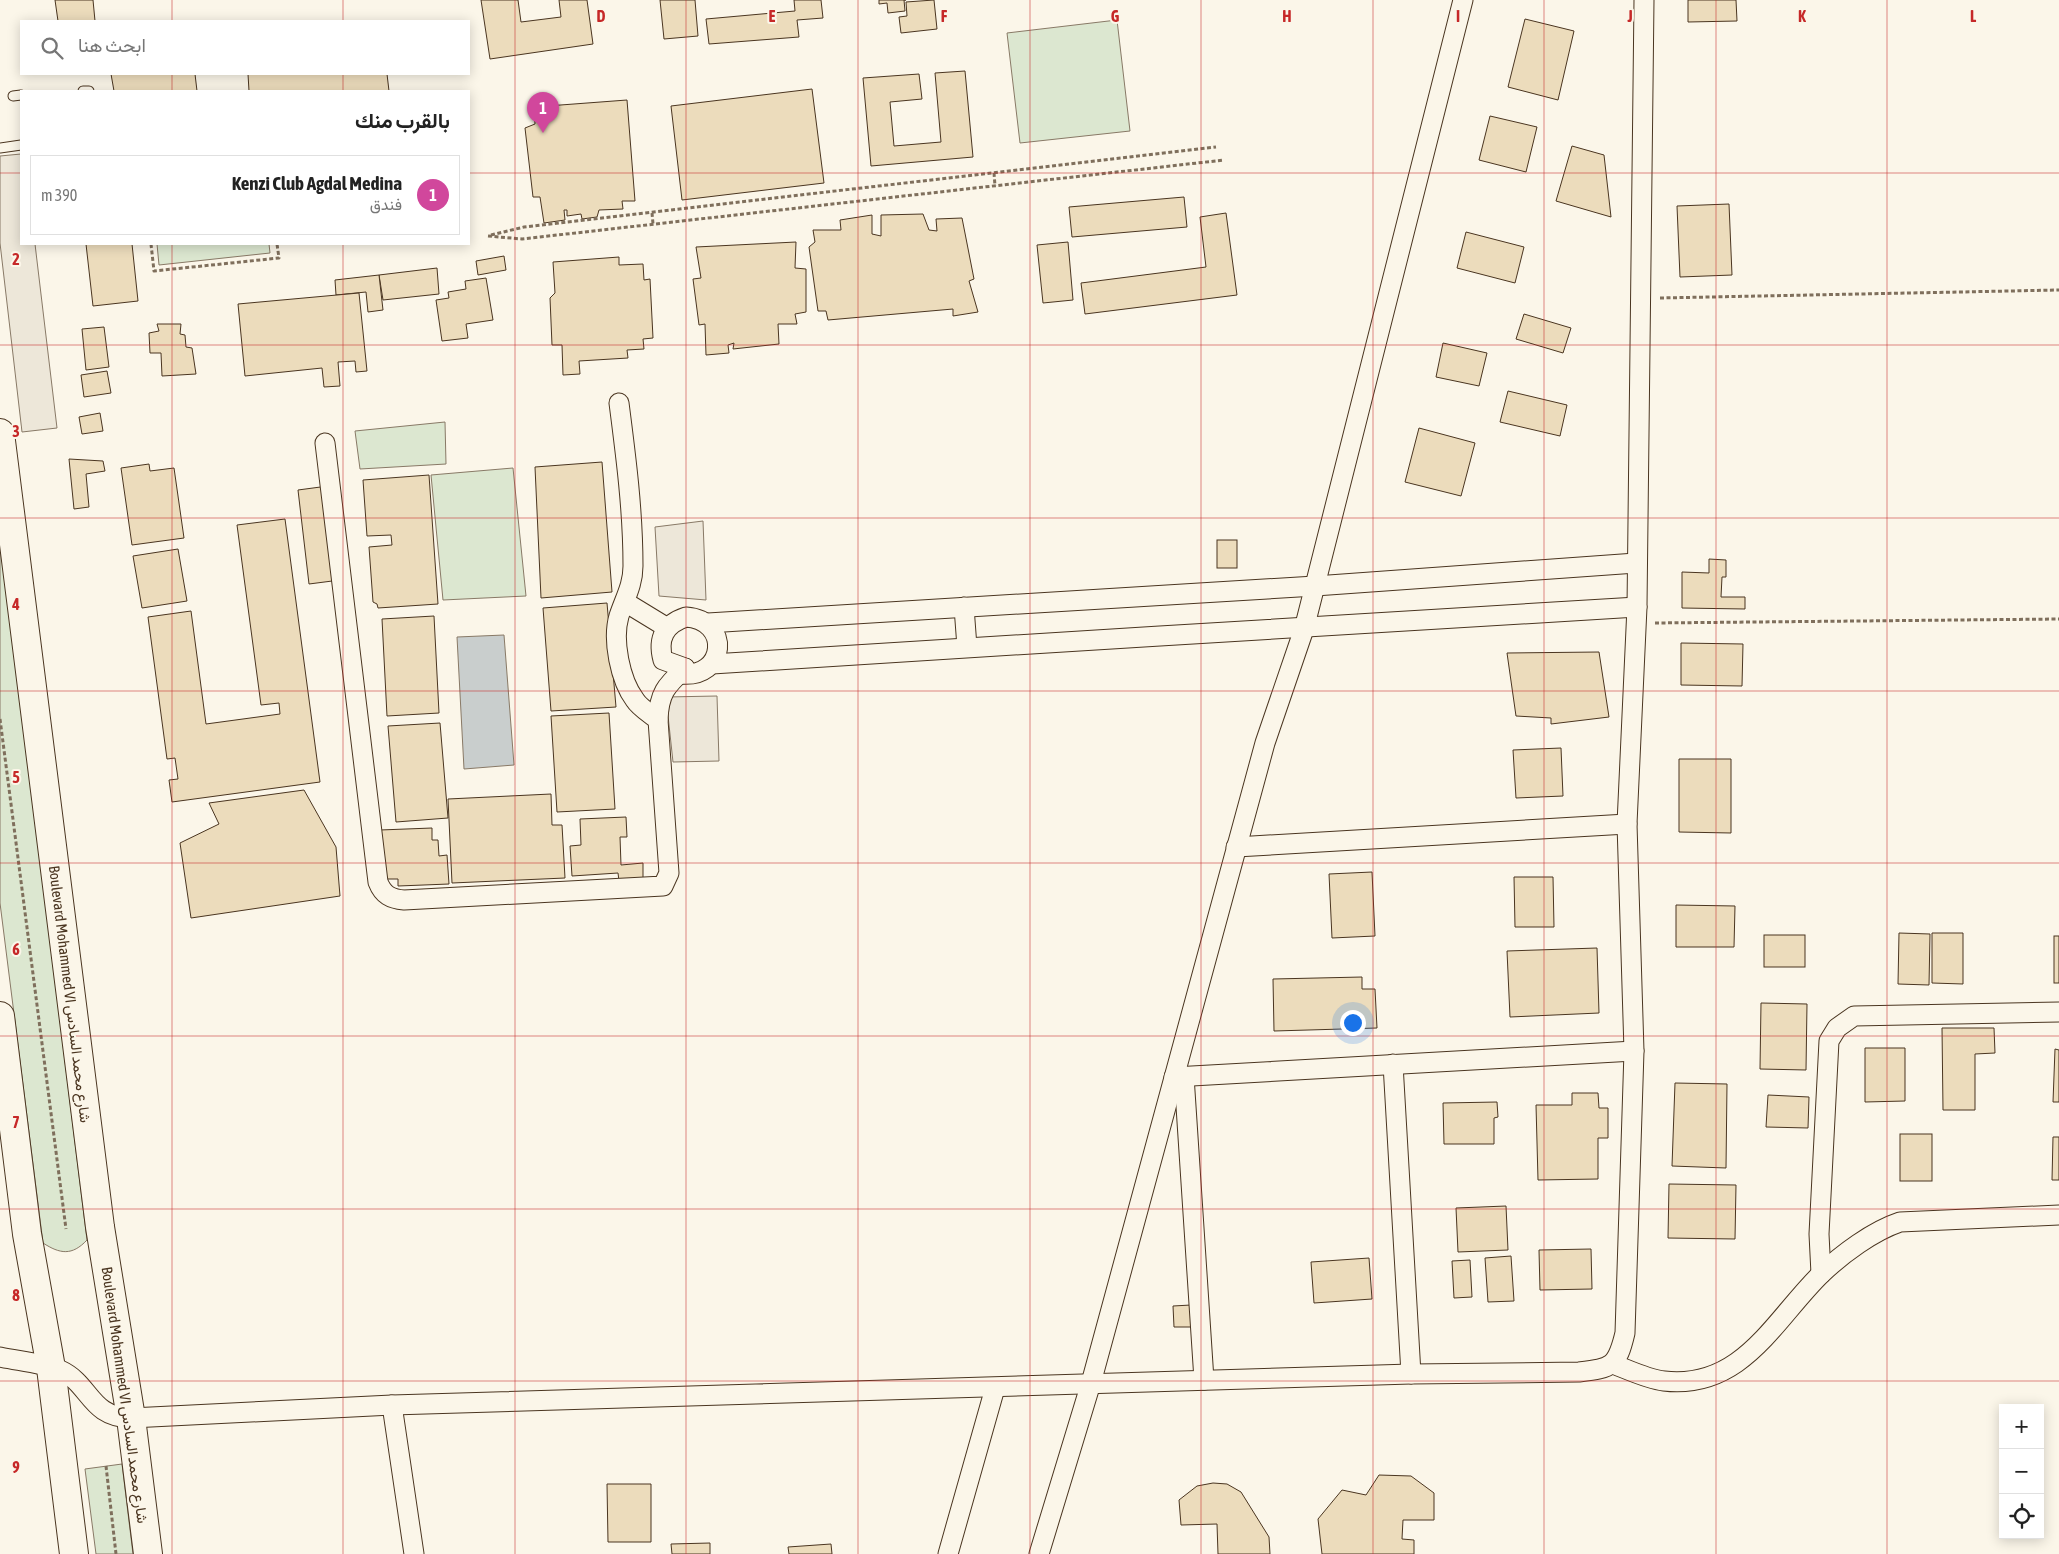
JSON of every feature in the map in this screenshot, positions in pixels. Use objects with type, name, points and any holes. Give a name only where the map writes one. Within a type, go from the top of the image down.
[{"type":"main road","name":"Boulevard Mohammed VI شارع محمد السادس","points":[[0,433],[100,1227],[131,1418],[148,1554]]},
{"type":"main road","points":[[0,1016],[27,1234],[51,1368],[74,1554]]},
{"type":"street","points":[[1039,1554],[1179,1076],[1236,847],[1265,744],[1304,628],[1463,0]]},
{"type":"street","points":[[0,1357],[51,1368],[69,1375],[105,1413],[118,1418],[392,1405],[995,1388],[1090,1383],[1411,1374],[1579,1372],[1599,1370],[1613,1364],[1620,1350],[1624,1333],[1634,1051],[1627,824],[1637,615],[1636,563],[1644,0]]},
{"type":"street","points":[[619,403],[632,502],[633,580],[619,619],[616,634],[617,652],[624,675],[635,700],[658,720]]},
{"type":"street","points":[[325,443],[378,882],[381,890],[388,896],[404,900],[663,886],[669,873],[658,720],[659,703],[663,691],[685,668]]},
{"type":"street","points":[[708,624],[1315,586],[1636,563]]},
{"type":"street","points":[[625,602],[666,627]]},
{"type":"street","points":[[964,607],[967,647]]},
{"type":"street","points":[[712,664],[1304,628],[1637,615]]},
{"type":"street","points":[[686,617],[698,618],[708,624],[715,632],[718,643],[717,654],[712,664],[703,672],[692,675],[680,674],[685,668],[663,660],[660,643],[666,627],[675,620],[686,617]]},
{"type":"street","points":[[1236,847],[1627,824]]},
{"type":"street","points":[[1821,1274],[1819,1234],[1829,1041],[1837,1028],[1854,1016],[2059,1012]]},
{"type":"street","points":[[1179,1076],[1634,1051]]},
{"type":"street","points":[[1393,1064],[1411,1374]]},
{"type":"street","points":[[1179,1076],[1204,1380]]},
{"type":"street","points":[[1613,1364],[1664,1381],[1697,1379],[1726,1371],[1769,1334],[1821,1274],[1880,1229],[1900,1222],[2059,1216]]},
{"type":"street","points":[[948,1554],[995,1388]]},
{"type":"street","points":[[392,1405],[414,1554]]},
{"type":"lane","points":[[0,148],[20,145]]},
{"type":"path","points":[[1216,147],[524,227],[488,236],[522,239],[1224,160]]},
{"type":"path","points":[[994,173],[995,186]]},
{"type":"path","points":[[652,212],[653,224]]},
{"type":"path","points":[[151,245],[154,271],[279,258],[277,245]]},
{"type":"path","points":[[1640,298],[2059,290]]},
{"type":"path","points":[[1637,615],[2059,619]]},
{"type":"path","points":[[0,719],[66,1229]]},
{"type":"path","points":[[106,1466],[116,1554]]},
{"type":"green space","points":[[1117,20],[1130,131],[1020,143],[1007,33]]},
{"type":"green space","points":[[157,245],[269,245],[270,253],[159,265]]},
{"type":"green space","points":[[445,422],[446,464],[360,469],[355,431]]},
{"type":"green space","points":[[513,468],[526,596],[443,600],[431,475]]},
{"type":"green space","points":[[0,532],[87,1240],[76,1249],[66,1252],[43,1243],[0,903]]},
{"type":"green space","points":[[122,1464],[133,1554],[96,1554],[85,1469]]},
{"type":"shaded area","points":[[20,154],[20,245],[35,245],[57,428],[22,432],[0,243],[0,156]]},
{"type":"shaded area","points":[[703,521],[706,600],[659,596],[655,527]]},
{"type":"shaded area","points":[[504,635],[514,765],[464,769],[457,637]]},
{"type":"shaded area","points":[[717,696],[719,761],[673,762],[666,697]]},
{"type":"building","points":[[55,0],[93,0],[95,20],[58,20]]},
{"type":"building","points":[[481,0],[518,0],[521,22],[561,17],[559,0],[587,0],[593,44],[490,59]]},
{"type":"building","points":[[660,0],[695,0],[698,36],[664,39]]},
{"type":"building","points":[[794,0],[821,0],[823,18],[797,20],[799,37],[709,44],[706,19],[795,11]]},
{"type":"building","points":[[879,0],[904,0],[905,11],[888,13],[887,3],[879,4]]},
{"type":"building","points":[[934,0],[937,29],[901,33],[899,17],[907,16],[906,2]]},
{"type":"building","points":[[1688,0],[1736,0],[1737,21],[1688,22]]},
{"type":"building","points":[[1525,19],[1574,31],[1558,100],[1508,87]]},
{"type":"building","points":[[965,71],[973,157],[871,166],[863,78],[919,74],[922,99],[890,102],[894,146],[941,142],[935,73]]},
{"type":"building","points":[[111,75],[195,75],[197,90],[114,90]]},
{"type":"building","points":[[248,75],[387,75],[389,90],[249,90]]},
{"type":"building","points":[[812,89],[824,183],[682,200],[671,106]]},
{"type":"building","points":[[627,100],[635,201],[622,201],[623,209],[599,210],[597,217],[582,219],[581,214],[567,216],[567,210],[564,210],[565,220],[544,223],[540,197],[533,197],[525,128],[535,124],[534,107]]},
{"type":"building","points":[[1490,116],[1537,127],[1526,172],[1479,160]]},
{"type":"building","points":[[1572,146],[1604,155],[1611,217],[1556,201]]},
{"type":"building","points":[[1184,197],[1187,227],[1072,237],[1069,207]]},
{"type":"building","points":[[1729,204],[1732,275],[1680,277],[1677,206]]},
{"type":"building","points":[[1226,213],[1237,295],[1085,314],[1081,283],[1206,267],[1200,217]]},
{"type":"building","points":[[923,214],[929,230],[937,231],[936,219],[962,218],[974,279],[969,281],[978,312],[953,316],[953,309],[828,320],[826,311],[818,311],[809,247],[815,242],[813,230],[841,230],[840,220],[872,215],[872,234],[881,236],[881,215]]},
{"type":"building","points":[[1466,232],[1524,247],[1515,283],[1457,268]]},
{"type":"building","points":[[796,242],[795,268],[806,269],[806,312],[795,314],[797,324],[778,324],[779,344],[733,349],[734,343],[728,345],[729,353],[706,355],[705,324],[699,325],[693,279],[701,278],[696,247]]},
{"type":"building","points":[[1068,242],[1073,300],[1043,303],[1037,245]]},
{"type":"building","points":[[86,245],[132,245],[138,301],[93,306]]},
{"type":"building","points":[[504,256],[506,270],[478,275],[476,261]]},
{"type":"building","points":[[619,257],[619,265],[643,264],[644,280],[650,279],[653,338],[643,339],[644,349],[627,350],[628,358],[579,361],[580,374],[563,375],[562,345],[552,345],[550,298],[555,293],[553,262]]},
{"type":"building","points":[[437,268],[439,294],[383,300],[379,275]]},
{"type":"building","points":[[379,275],[383,310],[368,312],[366,292],[336,295],[335,280]]},
{"type":"building","points":[[486,278],[493,320],[466,324],[468,338],[442,341],[436,300],[449,298],[448,292],[466,289],[465,281]]},
{"type":"building","points":[[359,293],[367,371],[356,372],[355,361],[338,362],[340,386],[324,387],[322,368],[245,376],[238,304]]},
{"type":"building","points":[[1524,314],[1571,328],[1563,353],[1516,339]]},
{"type":"building","points":[[157,324],[181,324],[180,334],[185,335],[186,347],[192,348],[196,374],[162,376],[161,353],[150,353],[149,333],[159,331]]},
{"type":"building","points":[[104,327],[109,367],[86,370],[82,329]]},
{"type":"building","points":[[1443,343],[1487,353],[1479,386],[1436,377]]},
{"type":"building","points":[[107,371],[111,393],[84,397],[81,375]]},
{"type":"building","points":[[1508,391],[1567,405],[1560,436],[1500,422]]},
{"type":"building","points":[[100,413],[103,431],[82,434],[79,417]]},
{"type":"building","points":[[1419,428],[1475,443],[1461,496],[1405,482]]},
{"type":"building","points":[[69,459],[103,461],[105,471],[86,474],[89,507],[74,509]]},
{"type":"building","points":[[602,462],[612,592],[541,598],[535,467]]},
{"type":"building","points":[[149,464],[150,471],[174,468],[184,538],[132,545],[121,468]]},
{"type":"building","points":[[429,475],[438,604],[378,608],[377,604],[373,602],[369,547],[392,545],[391,535],[367,536],[363,480]]},
{"type":"building","points":[[328,486],[340,580],[309,584],[298,490]]},
{"type":"building","points":[[285,519],[320,782],[172,802],[169,780],[178,779],[175,758],[167,759],[148,617],[191,611],[206,724],[280,714],[279,703],[261,705],[237,525]]},
{"type":"building","points":[[1217,540],[1237,540],[1237,568],[1217,568]]},
{"type":"building","points":[[178,549],[187,601],[142,608],[133,556]]},
{"type":"building","points":[[1709,559],[1726,560],[1726,577],[1722,577],[1721,597],[1745,597],[1745,609],[1682,608],[1682,572],[1709,573]]},
{"type":"building","points":[[607,603],[616,707],[551,711],[543,608]]},
{"type":"building","points":[[434,616],[439,713],[387,716],[382,619]]},
{"type":"building","points":[[1681,643],[1743,644],[1742,686],[1681,685]]},
{"type":"building","points":[[1599,652],[1609,717],[1551,724],[1551,718],[1516,716],[1507,653]]},
{"type":"building","points":[[609,713],[615,809],[557,812],[551,716]]},
{"type":"building","points":[[440,723],[448,818],[396,822],[388,726]]},
{"type":"building","points":[[1561,748],[1563,796],[1516,798],[1513,750]]},
{"type":"building","points":[[1679,759],[1731,759],[1731,833],[1679,832]]},
{"type":"building","points":[[304,790],[336,847],[340,896],[191,918],[180,843],[219,824],[209,803]]},
{"type":"building","points":[[551,794],[552,825],[562,825],[565,878],[452,883],[448,799]]},
{"type":"building","points":[[626,817],[627,837],[620,837],[621,865],[643,863],[643,879],[619,881],[618,873],[572,876],[570,846],[581,845],[580,819]]},
{"type":"building","points":[[432,828],[432,840],[438,840],[439,856],[447,855],[449,884],[398,886],[398,879],[383,879],[380,830]]},
{"type":"building","points":[[1372,872],[1375,936],[1332,938],[1329,874]]},
{"type":"building","points":[[1514,877],[1553,877],[1554,927],[1515,927]]},
{"type":"building","points":[[1676,905],[1735,906],[1734,947],[1676,947]]},
{"type":"building","points":[[1899,933],[1930,934],[1929,985],[1898,984]]},
{"type":"building","points":[[1932,933],[1963,933],[1963,984],[1932,983]]},
{"type":"building","points":[[1764,935],[1805,935],[1805,967],[1764,967]]},
{"type":"building","points":[[2054,936],[2059,936],[2059,983],[2054,983]]},
{"type":"building","points":[[1597,948],[1599,1013],[1510,1017],[1507,951]]},
{"type":"building","points":[[1362,977],[1362,989],[1375,989],[1377,1028],[1274,1031],[1273,979]]},
{"type":"building","points":[[1761,1003],[1807,1004],[1806,1070],[1760,1069]]},
{"type":"building","points":[[1942,1028],[1994,1028],[1995,1053],[1975,1054],[1975,1110],[1943,1110]]},
{"type":"building","points":[[1865,1048],[1905,1048],[1905,1101],[1865,1102]]},
{"type":"building","points":[[2055,1049],[2059,1050],[2059,1102],[2053,1102]]},
{"type":"building","points":[[1675,1083],[1727,1084],[1726,1168],[1672,1166]]},
{"type":"building","points":[[1572,1093],[1598,1093],[1599,1108],[1608,1108],[1608,1138],[1598,1138],[1598,1179],[1538,1180],[1536,1105],[1572,1105]]},
{"type":"building","points":[[1768,1095],[1809,1097],[1808,1128],[1766,1127]]},
{"type":"building","points":[[1497,1102],[1498,1117],[1494,1118],[1494,1144],[1444,1144],[1443,1103]]},
{"type":"building","points":[[1900,1134],[1932,1134],[1932,1181],[1900,1181]]},
{"type":"building","points":[[2053,1137],[2059,1137],[2059,1180],[2052,1180]]},
{"type":"building","points":[[1669,1184],[1736,1185],[1735,1239],[1668,1238]]},
{"type":"building","points":[[1506,1206],[1508,1250],[1458,1252],[1456,1208]]},
{"type":"building","points":[[1591,1249],[1592,1289],[1540,1290],[1539,1250]]},
{"type":"building","points":[[1511,1256],[1514,1301],[1488,1302],[1485,1258]]},
{"type":"building","points":[[1369,1258],[1372,1299],[1314,1303],[1311,1262]]},
{"type":"building","points":[[1470,1260],[1472,1297],[1454,1298],[1452,1261]]},
{"type":"building","points":[[1191,1305],[1192,1327],[1174,1327],[1173,1306]]},
{"type":"building","points":[[1379,1475],[1411,1476],[1434,1493],[1434,1520],[1403,1520],[1402,1539],[1414,1540],[1414,1554],[1322,1554],[1318,1519],[1342,1490],[1366,1495]]},
{"type":"building","points":[[1213,1483],[1227,1484],[1241,1492],[1269,1537],[1270,1554],[1218,1554],[1217,1524],[1181,1525],[1179,1500],[1197,1486]]},
{"type":"building","points":[[607,1484],[651,1484],[651,1542],[608,1542]]},
{"type":"building","points":[[710,1543],[710,1554],[672,1554],[671,1544]]},
{"type":"building","points":[[831,1544],[832,1554],[789,1554],[788,1547]]},
{"type":"place","name":"Kenzi Club Agdal Medina","points":[[543,133]]}]
